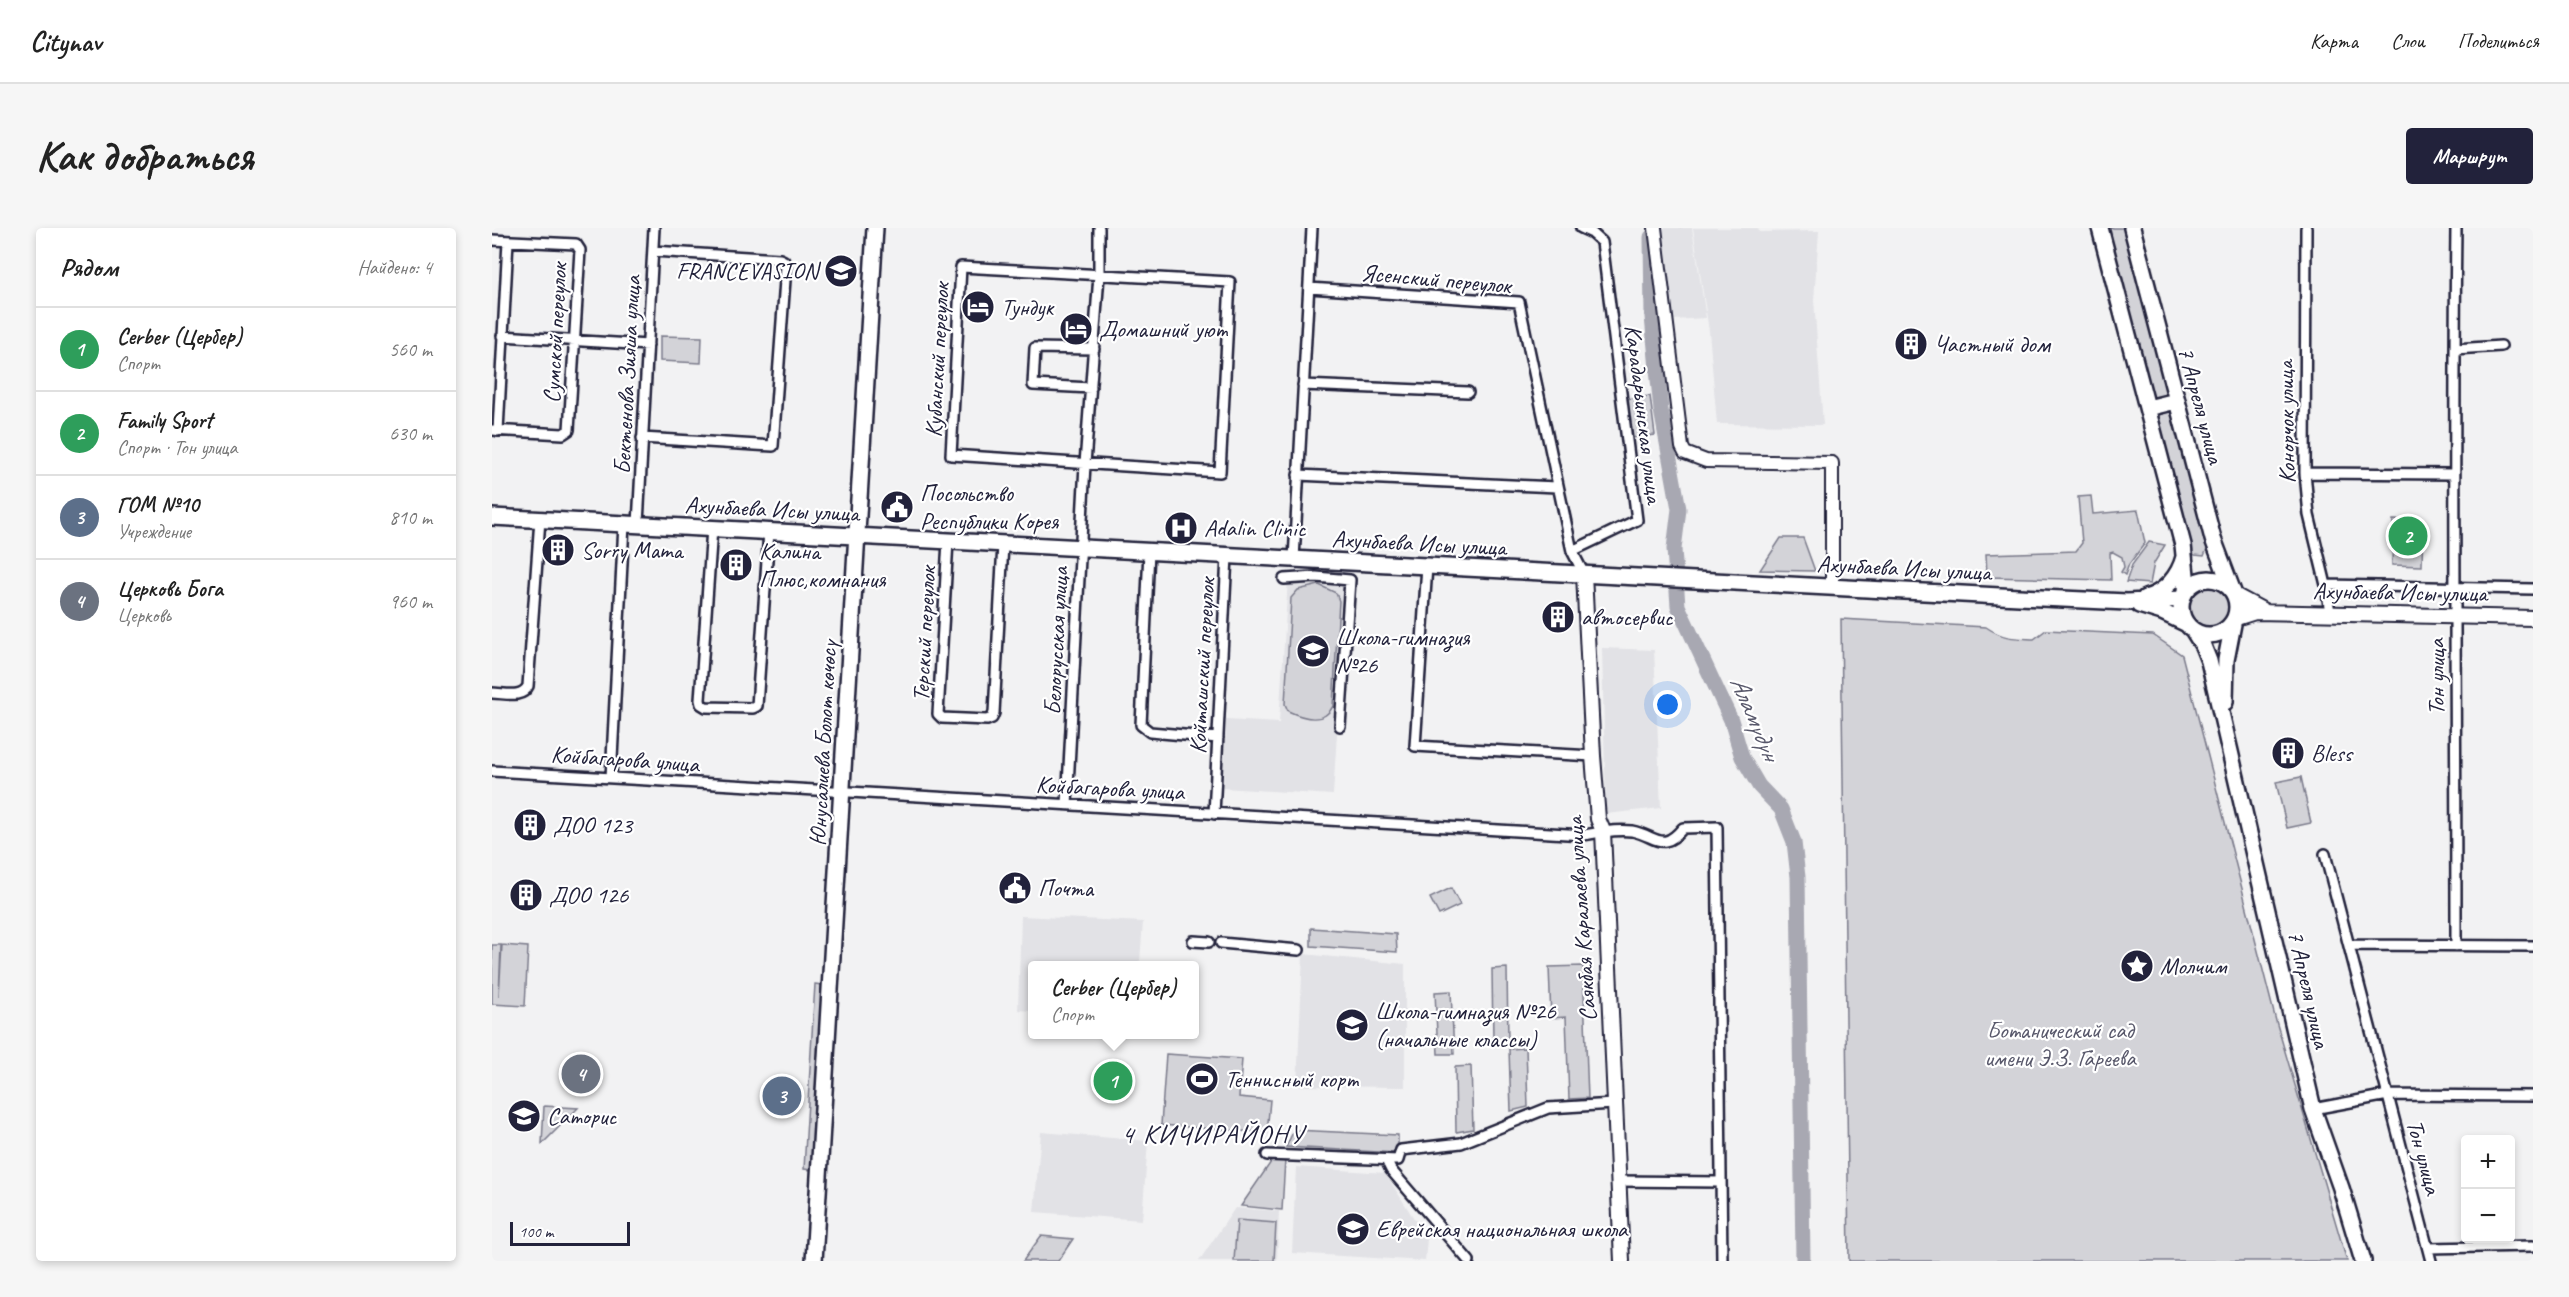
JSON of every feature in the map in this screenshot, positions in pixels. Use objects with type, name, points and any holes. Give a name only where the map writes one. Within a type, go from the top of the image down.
[{"type":"main road","name":"Юнусалиева Болот көчөсү","points":[[814,1261],[875,228]]},
{"type":"main road","points":[[2100,228],[2184,554],[2184,596],[2181,609],[2190,627],[2208,636],[2216,635],[2234,621],[2238,606],[2234,594],[2221,582],[2213,579],[2198,582],[2184,596]]},
{"type":"main road","name":"7 Апреля улица","points":[[2132,228],[2213,539],[2234,594]]},
{"type":"main road","points":[[2148,408],[2176,401]]},
{"type":"main road","name":"Ахунбаева Исы улица","points":[[492,517],[2127,602],[2184,596]]},
{"type":"main road","points":[[2127,602],[2150,597],[2166,587],[2181,568],[2184,554]]},
{"type":"main road","name":"Саякбая Каралаева улица","points":[[1584,574],[1593,756],[1598,819],[1603,831],[1622,1261]]},
{"type":"main road","name":"Ахунбаева Исы улица","points":[[2234,594],[2266,612]]},
{"type":"main road","name":"Ахунбаева Исы улица","points":[[2127,602],[2162,612],[2190,627]]},
{"type":"main road","name":"Ахунбаева Исы улица","points":[[2234,621],[2255,612],[2533,618]]},
{"type":"main road","name":"7 Апреля улица","points":[[2224,723],[2226,660],[2234,621]]},
{"type":"main road","name":"7 Апреля улица","points":[[2190,627],[2203,646],[2209,661],[2313,1109],[2341,1188],[2363,1261]]},
{"type":"street","name":"Бектенова Зияша улица","points":[[611,778],[631,524],[642,438],[654,228]]},
{"type":"street","name":"Белорусская улица","points":[[1066,805],[1085,464],[1099,274],[1099,228]]},
{"type":"street","points":[[1294,559],[1312,228]]},
{"type":"street","name":"Карадарьинская улица","points":[[1572,551],[1637,520],[1602,242],[1581,228]]},
{"type":"street","points":[[1655,228],[1682,447],[1685,453],[1706,461],[1832,463],[1832,587]]},
{"type":"street","name":"Конорчок улица","points":[[2306,228],[2305,473],[2309,515],[2326,585],[2330,613]]},
{"type":"street","name":"Тон улица","points":[[2456,228],[2453,474],[2456,588],[2456,946]]},
{"type":"street","name":"Сумской переулок","points":[[492,240],[579,246],[569,430],[567,433],[495,430]]},
{"type":"street","points":[[495,430],[508,241]]},
{"type":"street","points":[[642,438],[773,446],[786,266],[780,259],[653,251]]},
{"type":"street","name":"Кубанский переулок","points":[[962,267],[1099,274],[1230,282],[1220,472],[951,455],[962,267]]},
{"type":"street","name":"Ясенский переулок","points":[[1309,288],[1519,302],[1572,551]]},
{"type":"street","points":[[502,336],[648,345]]},
{"type":"street","points":[[2454,349],[2501,346]]},
{"type":"street","points":[[1090,388],[1033,385],[1035,348],[1094,349]]},
{"type":"street","points":[[1303,385],[1468,392]]},
{"type":"street","points":[[2305,473],[2453,474]]},
{"type":"street","points":[[1299,475],[1557,487]]},
{"type":"street","points":[[492,693],[520,694],[525,692],[528,686],[540,519]]},
{"type":"street","points":[[711,528],[700,700],[701,704],[706,707],[753,708],[757,706],[769,531]]},
{"type":"street","name":"Терский переулок","points":[[948,541],[938,714],[942,718],[987,720],[992,718],[994,713],[1003,544]]},
{"type":"street","points":[[1149,551],[1141,725],[1150,732],[1218,738]]},
{"type":"street","points":[[1572,551],[1584,574]]},
{"type":"street","name":"Койташский переулок","points":[[1214,814],[1227,556]]},
{"type":"street","points":[[1427,566],[1415,746],[1593,756]]},
{"type":"street","points":[[1284,579],[1316,577],[1350,580],[1340,726]]},
{"type":"street","points":[[2326,585],[2533,589]]},
{"type":"street","name":"Койбагарова улица","points":[[492,771],[1584,835],[1603,831],[1633,831],[1665,843],[1671,841],[1683,828],[1717,826],[1721,1182]]},
{"type":"street","name":"Тон улица","points":[[2325,854],[2431,1261]]},
{"type":"street","points":[[1192,941],[1209,942]]},
{"type":"street","points":[[1221,943],[1299,950]]},
{"type":"street","points":[[2350,945],[2533,946]]},
{"type":"street","points":[[2313,1109],[2388,1095],[2533,1096]]},
{"type":"street","points":[[1267,1155],[1398,1160],[1401,1150],[1461,1143],[1548,1108],[1614,1104]]},
{"type":"street","points":[[1386,1160],[1391,1170],[1469,1261]]},
{"type":"street","points":[[1618,1181],[1721,1182],[1722,1261]]},
{"type":"street","points":[[2428,1248],[2533,1246]]},
{"type":"shaded area","points":[[1661,228],[1692,228],[1706,318],[1673,320]]},
{"type":"shaded area","points":[[1693,228],[1758,228],[1759,232],[1819,231],[1814,300],[1823,425],[1717,424],[1709,331]]},
{"type":"shaded area","name":"Школа-гимназия №26","points":[[1288,579],[1347,582],[1333,795],[1223,788],[1226,720],[1279,723]]},
{"type":"shaded area","points":[[1602,648],[1654,650],[1661,808],[1606,814]]},
{"type":"shaded area","points":[[1021,916],[1143,922],[1140,961],[1028,961],[1028,1011],[1018,1010]]},
{"type":"shaded area","name":"Школа-гимназия №26 (начальные классы)","points":[[1303,954],[1405,964],[1405,1087],[1297,1086]]},
{"type":"shaded area","points":[[1041,1132],[1148,1141],[1142,1220],[1034,1212]]},
{"type":"shaded area","points":[[1296,1167],[1385,1173],[1427,1239],[1425,1261],[1292,1253]]},
{"type":"shaded area","points":[[1235,1208],[1279,1211],[1277,1261],[1199,1261]]},
{"type":"green space","points":[[2106,228],[2125,228],[2166,389],[2166,398],[2155,401],[2151,396]]},
{"type":"green space","points":[[660,336],[702,337],[701,363],[660,361]]},
{"type":"green space","points":[[1650,396],[1655,435],[1631,438],[1626,399]]},
{"type":"green space","points":[[2161,410],[2172,411],[2208,546],[2204,556],[2195,555],[2190,551],[2158,420]]},
{"type":"green space","points":[[2091,496],[2093,514],[2138,510],[2145,543],[2129,564],[2125,575],[2121,572],[2124,567],[2122,557],[2113,552],[2110,553],[2111,580],[1987,577],[1986,554],[2076,551],[2082,543],[2078,497]]},
{"type":"green space","points":[[2393,520],[2423,521],[2422,566],[2392,565]]},
{"type":"green space","points":[[1781,538],[1803,538],[1815,571],[1760,570]]},
{"type":"green space","points":[[2149,542],[2165,545],[2154,563],[2150,584],[2126,582],[2132,565]]},
{"type":"green space","points":[[1319,585],[1336,593],[1339,601],[1333,706],[1324,716],[1313,718],[1288,711],[1285,704],[1291,598],[1298,590]]},
{"type":"green space","points":[[2210,587],[2225,593],[2231,608],[2225,623],[2210,629],[2195,623],[2189,608],[2195,593]]},
{"type":"green space","name":"Ботанический сад имени Э.З. Гареева","points":[[1841,619],[1986,627],[2004,636],[2034,639],[2046,630],[2153,635],[2182,655],[2276,1021],[2347,1261],[1849,1261]]},
{"type":"green space","points":[[2301,777],[2311,823],[2287,828],[2276,782]]},
{"type":"green space","points":[[1451,888],[1460,905],[1439,915],[1430,898]]},
{"type":"green space","points":[[1311,928],[1396,934],[1397,952],[1311,946]]},
{"type":"green space","points":[[492,945],[501,945],[499,996],[502,945],[528,947],[525,1006],[492,1004]]},
{"type":"green space","points":[[1583,966],[1588,1098],[1569,1099],[1566,1017],[1551,1018],[1549,967]]},
{"type":"green space","points":[[1507,968],[1508,1041],[1493,1041],[1492,969]]},
{"type":"green space","points":[[815,984],[822,985],[811,1170],[804,1169]]},
{"type":"green space","points":[[1451,991],[1454,1054],[1438,1054],[1435,992]]},
{"type":"green space","points":[[1526,1048],[1528,1107],[1511,1111],[1509,1049]]},
{"type":"green space","name":"Теннисный корт","points":[[1166,1054],[1242,1059],[1239,1097],[1270,1100],[1267,1133],[1161,1125]]},
{"type":"green space","points":[[1471,1066],[1473,1129],[1456,1132],[1455,1067]]},
{"type":"green space","points":[[544,1106],[578,1108],[542,1144]]},
{"type":"green space","points":[[1294,1130],[1398,1135],[1398,1153],[1286,1147]]},
{"type":"green space","points":[[1273,1159],[1285,1160],[1282,1210],[1241,1206]]},
{"type":"green space","points":[[1237,1220],[1276,1223],[1274,1261],[1234,1261]]},
{"type":"green space","points":[[1041,1236],[1073,1239],[1058,1261],[1023,1261]]},
{"type":"waterway","name":"Аламүдүн","points":[[1651,237],[1652,317],[1661,410],[1679,509],[1674,549],[1678,606],[1731,720],[1742,757],[1759,786],[1781,809],[1794,842],[1798,877],[1803,1261]]},
{"type":"place","name":"FRANCEVASION","points":[[841,271]]},
{"type":"place","name":"Тундук","points":[[978,307]]},
{"type":"place","name":"Домашний уют","points":[[1076,329]]},
{"type":"place","name":"Частный дом","points":[[1911,344]]},
{"type":"place","name":"Посольство Республики Корея","points":[[897,507]]},
{"type":"place","name":"Adalin Clinic","points":[[1181,528]]},
{"type":"place","name":"Family Sport","points":[[2408,536]]},
{"type":"place","name":"Sorry Mama","points":[[558,550]]},
{"type":"place","name":"Калина Плюс,комнания","points":[[736,565]]},
{"type":"place","name":"автосервис","points":[[1558,617]]},
{"type":"place","name":"Школа-гимназия №26","points":[[1313,651]]},
{"type":"place","name":"Bless","points":[[2288,753]]},
{"type":"place","name":"ДОО 123","points":[[530,825]]},
{"type":"place","name":"Почта","points":[[1015,888]]},
{"type":"place","name":"ДОО 126","points":[[526,895]]},
{"type":"place","name":"Молчим","points":[[2137,966]]},
{"type":"place","name":"Школа-гимназия №26 (начальные классы)","points":[[1352,1025]]},
{"type":"place","name":"Церковь Бога","points":[[581,1074]]},
{"type":"place","name":"Теннисный корт","points":[[1202,1079]]},
{"type":"place","name":"Cerber (Цербер)","points":[[1113,1081]]},
{"type":"place","name":"ГОМ №10","points":[[782,1096]]},
{"type":"place","name":"Саторис","points":[[524,1116]]},
{"type":"place","name":"Еврейская национальная школа","points":[[1353,1229]]},
{"type":"district","name":"4 КИЧИРАЙОНУ","points":[[1213,1134]]}]
